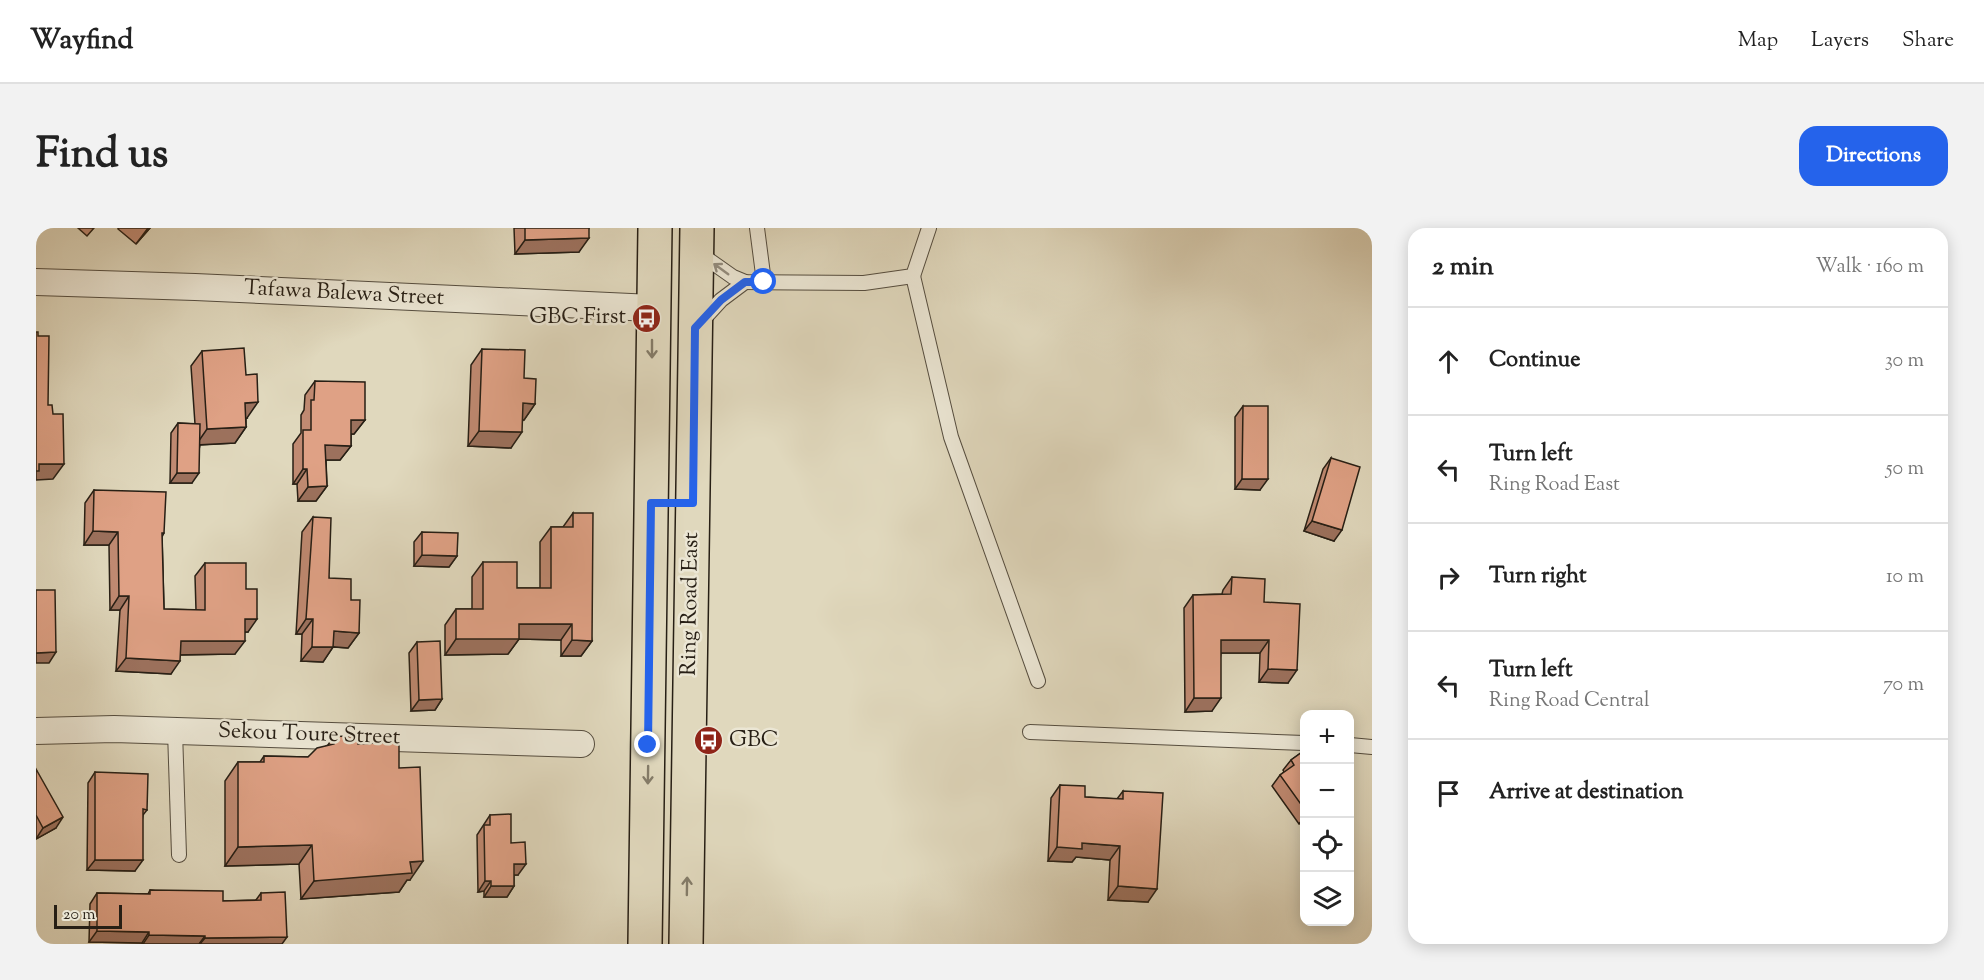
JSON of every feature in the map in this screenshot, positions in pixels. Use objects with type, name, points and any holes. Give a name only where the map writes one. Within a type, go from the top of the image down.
[{"type":"main road","points":[[645,944],[654,228]]},
{"type":"main road","name":"Ring Road East","points":[[686,944],[698,240]]},
{"type":"main road","points":[[651,503],[693,503]]},
{"type":"street","name":"Tafawa Balewa Street","points":[[36,282],[652,308]]},
{"type":"street","name":"Sekou Toure Street","points":[[36,731],[175,731],[581,744]]},
{"type":"lane","points":[[757,228],[764,282]]},
{"type":"lane","points":[[929,228],[913,276],[951,437],[1038,681]]},
{"type":"lane","points":[[698,240],[733,278],[745,282],[864,283],[913,276]]},
{"type":"lane","points":[[695,328],[721,300],[745,282]]},
{"type":"lane","points":[[175,731],[179,855]]},
{"type":"lane","points":[[1030,732],[1300,743]]},
{"type":"lane","points":[[1354,745],[1372,747]]},
{"type":"building","points":[[525,228],[589,228],[589,238],[525,240]]},
{"type":"building","points":[[36,332],[38,336],[49,336],[48,405],[52,405],[53,414],[63,414],[64,464],[39,464],[39,471],[36,471]]},
{"type":"building","points":[[244,348],[246,375],[257,374],[258,402],[245,403],[246,427],[207,429],[202,351]]},
{"type":"building","points":[[482,349],[525,350],[524,378],[536,379],[535,404],[523,403],[522,432],[479,431]]},
{"type":"building","points":[[315,381],[365,382],[365,420],[351,420],[351,446],[325,445],[327,486],[308,487],[307,469],[303,469],[303,430],[311,430],[311,400],[314,400]]},
{"type":"building","points":[[1243,406],[1268,406],[1268,479],[1242,479]]},
{"type":"building","points":[[178,423],[200,424],[199,473],[177,473]]},
{"type":"building","points":[[1331,458],[1360,467],[1342,530],[1312,521]]},
{"type":"building","points":[[94,490],[166,492],[164,533],[162,533],[164,609],[205,610],[205,563],[246,563],[246,589],[257,589],[257,619],[245,619],[245,641],[181,641],[180,661],[126,658],[129,596],[119,596],[118,532],[93,531]]},
{"type":"building","points":[[573,513],[593,513],[592,641],[572,640],[572,624],[519,624],[519,639],[456,639],[456,609],[483,609],[483,562],[517,562],[517,588],[551,588],[551,527],[573,527]]},
{"type":"building","points":[[313,517],[331,518],[329,578],[351,579],[351,600],[360,600],[359,633],[334,631],[333,647],[312,647],[313,619],[306,619]]},
{"type":"building","points":[[422,532],[458,533],[457,556],[422,555]]},
{"type":"building","points":[[1232,577],[1265,579],[1264,602],[1300,604],[1297,670],[1268,669],[1269,640],[1221,640],[1221,698],[1194,698],[1193,595],[1231,594]]},
{"type":"building","points":[[36,590],[55,590],[56,652],[36,653]]},
{"type":"building","points":[[440,641],[442,699],[419,700],[417,642]]},
{"type":"building","points":[[334,736],[359,737],[358,744],[399,742],[399,768],[420,767],[423,861],[410,862],[412,873],[314,881],[312,845],[238,847],[238,762],[264,762],[264,756],[308,757],[317,748],[334,744]]},
{"type":"building","points":[[1300,754],[1300,803],[1280,775],[1294,765],[1291,760]]},
{"type":"building","points":[[36,769],[63,817],[43,828],[36,815]]},
{"type":"building","points":[[95,772],[148,774],[147,810],[143,809],[143,860],[95,860]]},
{"type":"building","points":[[1060,785],[1085,786],[1085,797],[1123,799],[1123,791],[1163,793],[1157,889],[1118,886],[1120,846],[1082,843],[1082,849],[1057,847]]},
{"type":"building","points":[[511,814],[511,843],[525,842],[526,864],[514,864],[514,886],[491,886],[491,881],[485,881],[484,825],[490,825],[490,815]]},
{"type":"building","points":[[150,890],[223,891],[223,901],[261,900],[261,893],[285,892],[287,937],[205,938],[205,936],[149,935],[149,932],[97,931],[97,893],[150,894]]},
{"type":"place","name":"GBC First","points":[[647,318]]},
{"type":"place","name":"GBC","points":[[708,741]]},
{"type":"route","points":[[648,745],[651,503],[693,503],[695,328],[721,300],[745,282],[764,282]]}]
